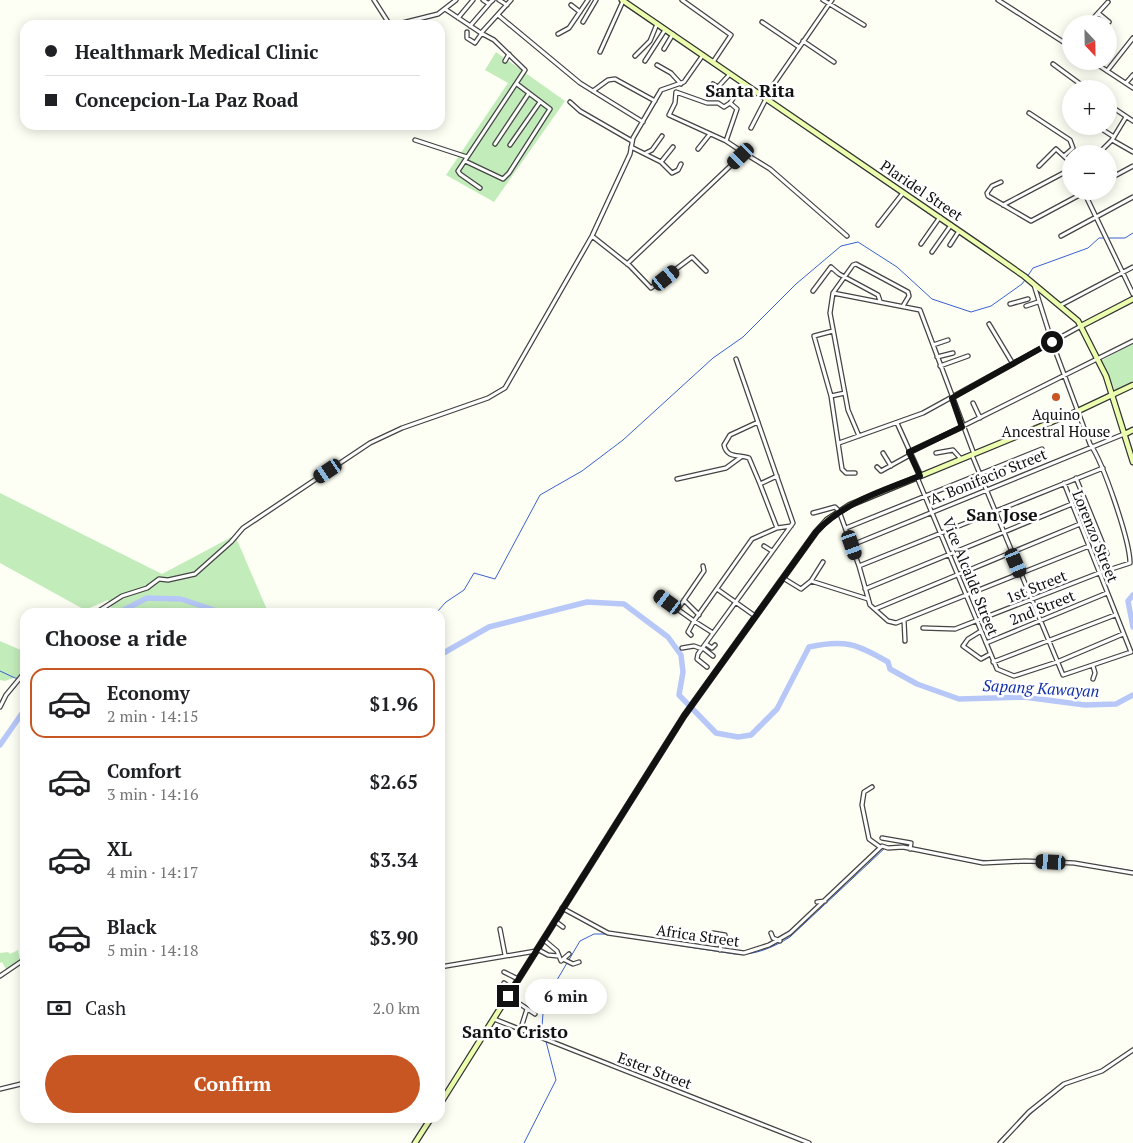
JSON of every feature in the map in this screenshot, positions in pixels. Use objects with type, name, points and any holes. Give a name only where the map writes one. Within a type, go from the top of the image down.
[{"type":"main road","name":"Plaridel Street","points":[[623,0],[940,217],[1024,276],[1061,305],[1081,326],[1098,360],[1112,395],[1133,460]]},
{"type":"main road","points":[[1081,326],[1133,299]]},
{"type":"main road","points":[[445,1096],[687,712],[827,520],[839,511],[1078,411],[1133,385]]},
{"type":"main road","name":"A. Bonifacio Street","points":[[1125,434],[1133,430]]},
{"type":"main road","points":[[415,1143],[428,1123]]},
{"type":"street","points":[[374,0],[388,20]]},
{"type":"street","points":[[413,20],[438,14],[456,0]]},
{"type":"street","points":[[458,18],[473,0]]},
{"type":"street","points":[[483,0],[488,4]]},
{"type":"street","points":[[470,26],[493,0]]},
{"type":"street","points":[[499,0],[507,5]]},
{"type":"street","points":[[467,32],[467,38],[474,43],[511,0]]},
{"type":"street","points":[[558,34],[568,28],[588,0]]},
{"type":"street","points":[[583,22],[596,0]]},
{"type":"street","points":[[600,52],[623,0]]},
{"type":"street","points":[[682,0],[688,2],[731,35],[713,62]]},
{"type":"street","points":[[823,0],[864,24]]},
{"type":"street","points":[[752,128],[766,98],[832,0]]},
{"type":"street","points":[[998,0],[1062,39]]},
{"type":"street","points":[[1100,15],[1098,13],[1108,2]]},
{"type":"street","points":[[571,5],[580,12]]},
{"type":"street","points":[[445,9],[494,40],[525,70],[458,172],[480,188]]},
{"type":"street","points":[[498,15],[552,61],[593,91],[643,122]]},
{"type":"street","points":[[762,22],[799,47]]},
{"type":"street","points":[[635,56],[650,41],[657,24]]},
{"type":"street","points":[[646,61],[666,29]]},
{"type":"street","points":[[664,49],[673,34]]},
{"type":"street","points":[[1133,38],[1107,71],[1133,88]]},
{"type":"street","points":[[803,41],[834,62]]},
{"type":"street","points":[[505,61],[509,54]]},
{"type":"street","points":[[103,608],[122,596],[147,588],[159,579],[168,580],[194,574],[231,542],[243,528],[370,443],[402,428],[488,398],[505,388],[592,236],[630,154],[632,141],[662,89],[681,84],[704,55]]},
{"type":"street","points":[[1053,64],[1075,80]]},
{"type":"street","points":[[657,65],[671,73],[681,84]]},
{"type":"street","points":[[712,84],[718,87],[730,74]]},
{"type":"street","points":[[1126,83],[1133,75]]},
{"type":"street","points":[[593,91],[613,79],[655,102]]},
{"type":"street","points":[[676,92],[707,103],[718,103],[724,107],[730,103],[744,83]]},
{"type":"street","points":[[415,140],[466,159],[505,178],[550,111],[517,84]]},
{"type":"street","points":[[674,87],[676,92],[675,101],[669,115],[726,141],[770,169],[847,236]]},
{"type":"street","points":[[495,144],[529,93]]},
{"type":"street","points":[[510,145],[540,102]]},
{"type":"street","points":[[570,102],[580,111],[632,141]]},
{"type":"street","points":[[726,141],[737,109],[730,103]]},
{"type":"street","points":[[1117,111],[1133,121]]},
{"type":"street","points":[[1029,113],[1070,140],[1072,145]]},
{"type":"street","points":[[1106,145],[1126,117]]},
{"type":"street","points":[[698,149],[710,134]]},
{"type":"street","points":[[1109,135],[1133,152]]},
{"type":"street","points":[[645,154],[652,150],[662,136]]},
{"type":"street","points":[[631,147],[660,162],[672,173],[678,170],[681,164]]},
{"type":"street","points":[[660,162],[673,147]]},
{"type":"street","points":[[1039,166],[1056,150],[1062,154]]},
{"type":"street","points":[[627,264],[744,153]]},
{"type":"street","points":[[1117,175],[1133,166]]},
{"type":"street","points":[[1002,206],[1062,172]]},
{"type":"street","points":[[1001,182],[992,186],[986,195],[1002,206],[1031,221],[1070,200]]},
{"type":"street","points":[[878,226],[903,193]]},
{"type":"street","points":[[1061,236],[1133,197]]},
{"type":"street","points":[[1089,200],[1133,294]]},
{"type":"street","points":[[921,244],[940,217]]},
{"type":"street","points":[[932,252],[951,225]]},
{"type":"street","points":[[950,245],[959,231]]},
{"type":"street","points":[[592,236],[627,264],[651,288],[690,257],[693,257],[706,271]]},
{"type":"street","points":[[859,436],[848,410],[833,331],[830,311],[833,293],[856,264],[908,292],[909,296],[903,306]]},
{"type":"street","points":[[813,291],[831,267],[844,278],[878,296],[880,301]]},
{"type":"street","points":[[1061,305],[1123,271],[1133,268]]},
{"type":"street","points":[[860,566],[1103,468],[1092,448],[1052,342],[1035,296],[1034,284]]},
{"type":"street","points":[[833,293],[920,310],[986,490],[1062,674],[1093,666],[1095,673],[1093,679]]},
{"type":"street","points":[[1010,304],[1028,298]]},
{"type":"street","points":[[1026,306],[1038,302]]},
{"type":"street","points":[[989,324],[1013,364]]},
{"type":"street","points":[[839,443],[897,423],[952,398],[1081,326]]},
{"type":"street","points":[[833,331],[814,336],[831,396],[844,472],[855,473]]},
{"type":"street","points":[[933,345],[948,340]]},
{"type":"street","points":[[876,467],[880,471],[891,466],[962,427],[1133,341]]},
{"type":"street","points":[[937,357],[953,353]]},
{"type":"street","points":[[940,366],[968,356]]},
{"type":"street","points":[[707,667],[697,658],[793,522],[736,359]]},
{"type":"street","points":[[831,396],[845,392]]},
{"type":"street","points":[[973,404],[980,418]]},
{"type":"street","points":[[758,422],[727,438],[724,445],[725,450],[733,456],[749,458],[777,528]]},
{"type":"street","name":"Vice Alcalde Street","points":[[897,423],[949,555],[997,669],[1011,676],[1057,662]]},
{"type":"street","name":"A. Bonifacio Street","points":[[852,545],[1125,434]]},
{"type":"street","points":[[846,528],[1042,449]]},
{"type":"street","points":[[936,452],[954,450],[961,459]]},
{"type":"street","points":[[883,453],[891,466]]},
{"type":"street","points":[[677,479],[687,475],[703,474],[718,468],[726,468],[742,456]]},
{"type":"street","name":"1st Street","points":[[923,628],[948,630],[977,621],[1099,573],[1127,566],[1130,559],[1128,550],[1103,468]]},
{"type":"street","points":[[760,484],[777,476]]},
{"type":"street","points":[[1076,478],[1107,554]]},
{"type":"street","name":"Lorenzo Street","points":[[1064,484],[1131,652],[1093,666]]},
{"type":"street","points":[[865,589],[1072,504]]},
{"type":"street","points":[[813,513],[834,507],[839,511],[860,566],[868,599],[874,609],[888,621],[899,622],[1089,546]]},
{"type":"street","points":[[874,609],[1080,524]]},
{"type":"street","points":[[691,635],[688,632],[694,621],[752,539],[777,528],[791,526]]},
{"type":"street","points":[[764,546],[772,552]]},
{"type":"street","points":[[783,578],[801,589],[810,581],[823,562]]},
{"type":"street","points":[[678,609],[704,571],[703,566]]},
{"type":"street","points":[[810,581],[868,599]]},
{"type":"street","points":[[717,589],[756,616]]},
{"type":"street","name":"2nd Street","points":[[986,643],[1107,593]]},
{"type":"street","points":[[659,596],[713,633]]},
{"type":"street","points":[[684,600],[700,614]]},
{"type":"street","points":[[994,662],[1115,615]]},
{"type":"street","points":[[904,620],[905,641]]},
{"type":"street","points":[[981,631],[968,639],[963,646],[981,659],[990,654]]},
{"type":"street","points":[[1057,662],[1123,634]]},
{"type":"street","points":[[706,644],[712,648],[715,645]]},
{"type":"street","points":[[682,648],[694,646],[703,648],[713,656]]},
{"type":"street","points":[[0,707],[6,695],[20,678]]},
{"type":"street","points":[[872,787],[864,792],[862,805],[870,841],[880,847],[910,847],[983,864],[1025,861],[1074,863],[1133,873]]},
{"type":"street","points":[[882,838],[908,842],[910,847]]},
{"type":"street","name":"Africa Street","points":[[562,908],[608,933],[744,954],[780,941],[798,927],[880,847]]},
{"type":"street","points":[[817,902],[825,902]]},
{"type":"street","points":[[554,922],[563,927]]},
{"type":"street","points":[[500,930],[505,955]]},
{"type":"street","points":[[712,940],[713,933],[723,935],[720,950]]},
{"type":"street","points":[[771,933],[773,938],[780,941]]},
{"type":"street","points":[[543,939],[557,951],[561,961],[573,964],[579,962]]},
{"type":"street","points":[[445,965],[536,950],[548,955],[558,956]]},
{"type":"street","points":[[566,962],[569,954]]},
{"type":"street","points":[[0,976],[20,962]]},
{"type":"street","points":[[504,972],[518,979]]},
{"type":"street","points":[[504,983],[512,989]]},
{"type":"street","points":[[508,996],[535,1014]]},
{"type":"street","points":[[520,1031],[527,1009]]},
{"type":"street","name":"Ester Street","points":[[494,1019],[520,1031],[808,1143]]},
{"type":"street","points":[[1000,1143],[1029,1112],[1064,1084],[1102,1071],[1133,1050]]},
{"type":"street","points":[[0,1089],[20,1084]]},
{"type":"street","points":[[793,1143],[798,1139]]},
{"type":"green space","points":[[496,52],[565,101],[494,202],[446,175],[508,83],[485,70]]},
{"type":"green space","points":[[1133,343],[1133,381],[1115,390],[1101,361]]},
{"type":"green space","points":[[0,493],[162,574],[241,532],[237,540],[266,608],[111,608],[108,600],[90,608],[81,608],[0,563]]},
{"type":"green space","points":[[0,641],[20,650],[20,676],[5,681],[0,680]]},
{"type":"green space","points":[[18,950],[20,960],[6,969],[2,962],[0,963],[0,953],[8,952],[10,954]]},
{"type":"waterway","points":[[1108,238],[1125,238],[1133,233]]},
{"type":"waterway","points":[[1027,277],[1033,268],[1088,248],[1099,238],[1104,238]]},
{"type":"waterway","points":[[441,608],[464,590],[474,573],[495,579],[540,495],[582,471],[623,440],[713,358],[743,337],[796,284],[841,246],[858,242],[897,267],[932,299],[971,312],[991,306],[1025,280]]},
{"type":"waterway","name":"Sapang Kawayan","points":[[1133,595],[1128,601],[1133,627]]},
{"type":"waterway","name":"Sapang Kawayan","points":[[128,608],[147,598],[181,599],[208,608]]},
{"type":"waterway","name":"Sapang Kawayan","points":[[445,652],[489,627],[587,602],[624,604],[668,637],[681,655],[683,672],[679,695],[716,733],[738,737],[751,735],[777,709],[809,647],[832,643],[859,647],[888,662],[890,669],[917,684],[959,699],[1024,697],[1085,705],[1116,704],[1133,695]]},
{"type":"waterway","points":[[0,671],[15,678],[20,678]]},
{"type":"waterway","name":"Sapang Kawayan","points":[[0,745],[20,716]]},
{"type":"waterway","points":[[889,846],[907,846],[973,860],[1000,861]]},
{"type":"waterway","points":[[617,936],[735,954],[749,954],[764,950],[790,937],[885,848]]},
{"type":"waterway","points":[[1014,860],[1065,860],[1092,865]]},
{"type":"waterway","points":[[1109,867],[1133,871]]},
{"type":"waterway","points":[[524,1143],[556,1080],[542,1026],[544,1002],[580,941],[594,934],[608,934]]},
{"type":"waterway","points":[[1122,1060],[1128,1055]]},
{"type":"waterway","points":[[1104,1071],[1120,1061]]},
{"type":"waterway","points":[[1028,1116],[1046,1101]]},
{"type":"place","name":"Aquino Ancestral House","points":[[1056,397]]},
{"type":"district","name":"Santa Rita","points":[[750,90]]},
{"type":"district","name":"San Jose","points":[[1002,514]]},
{"type":"district","name":"Santo Cristo","points":[[515,1031]]},
{"type":"route","points":[[508,996],[684,716],[816,532],[827,520],[850,505],[920,476],[909,452],[962,427],[952,398],[1052,342]]}]
